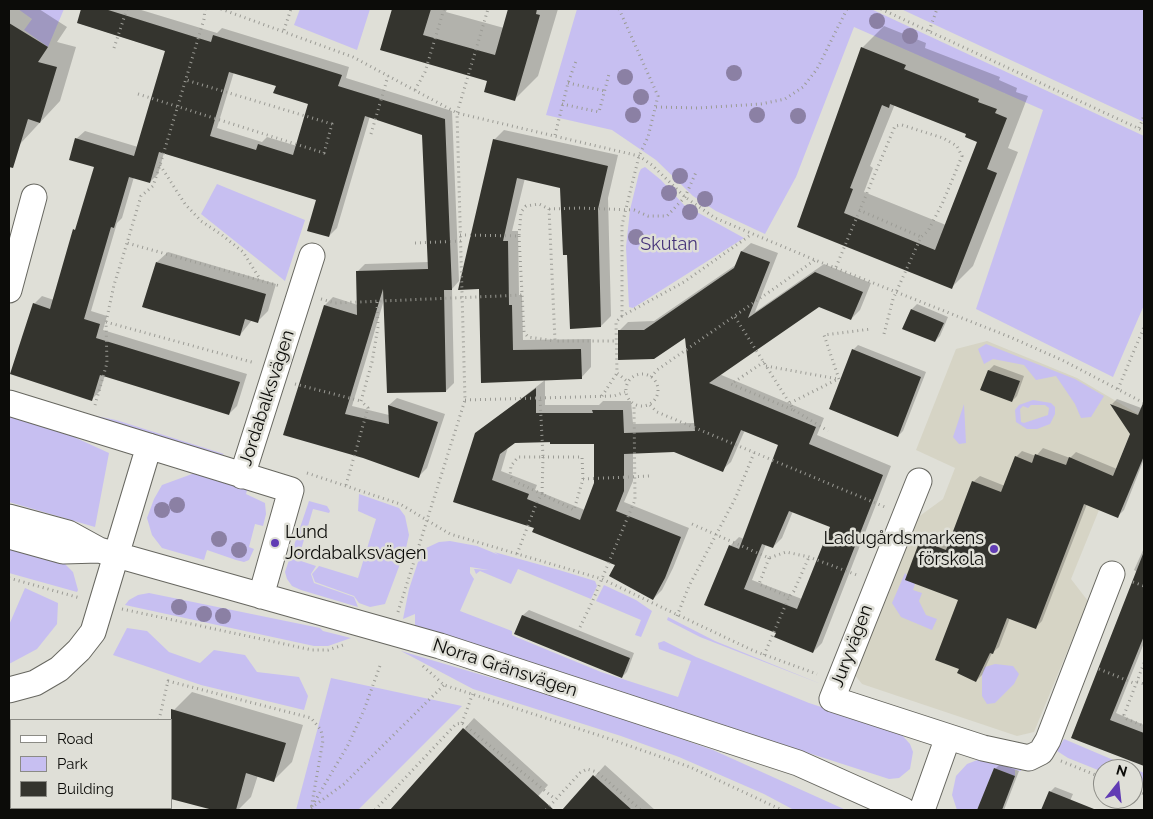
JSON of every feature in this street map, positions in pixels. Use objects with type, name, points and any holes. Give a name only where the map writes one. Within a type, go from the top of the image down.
[{"type":"street","points":[[9,290],[34,197]]},
{"type":"street","name":"Jordabalksvägen","points":[[9,403],[91,418],[149,446],[242,476],[312,256]]},
{"type":"street","points":[[9,690],[35,683],[59,669],[79,650],[93,632],[103,605],[108,552],[149,446]]},
{"type":"street","points":[[242,476],[292,490],[261,596]]},
{"type":"street","name":"Juryvägen","points":[[919,481],[904,514],[832,699],[983,748],[1029,758],[1041,752]]},
{"type":"street","name":"Norra Gränsvägen","points":[[9,517],[68,533],[108,552],[440,646],[798,763],[903,810]]},
{"type":"street","name":"Norra Gränsvägen","points":[[9,536],[63,551],[108,552]]},
{"type":"street","points":[[1041,752],[1112,574]]},
{"type":"street","points":[[922,810],[948,737]]},
{"type":"path","points":[[114,48],[127,9]]},
{"type":"path","points":[[91,418],[107,363],[106,322],[114,285],[141,196],[152,186],[160,165],[179,107],[204,19],[205,9]]},
{"type":"path","points":[[221,9],[284,30],[353,57],[458,113],[639,156],[659,171],[685,197],[715,218],[815,260],[1010,337],[1144,403]]},
{"type":"path","points":[[284,30],[291,9]]},
{"type":"path","points":[[415,90],[425,72],[444,9]]},
{"type":"path","points":[[398,612],[465,400],[458,113],[488,9]]},
{"type":"path","points":[[619,9],[658,96],[648,138],[639,156],[622,225],[622,316]]},
{"type":"path","points":[[656,107],[698,108],[761,104],[785,100],[803,87],[817,69],[847,9]]},
{"type":"path","points":[[881,9],[1144,130]]},
{"type":"path","points":[[929,31],[937,9]]},
{"type":"path","points":[[555,135],[568,82],[576,61]]},
{"type":"path","points":[[562,104],[599,112],[610,74]]},
{"type":"path","points":[[370,134],[388,76]]},
{"type":"path","points":[[138,94],[324,153],[332,124],[186,80]]},
{"type":"path","points":[[568,82],[605,91]]},
{"type":"path","points":[[1139,128],[1144,116]]},
{"type":"path","points":[[836,267],[895,126],[902,125],[943,138],[957,146],[962,156],[928,231],[921,237],[893,299],[884,334]]},
{"type":"path","points":[[160,165],[185,204],[201,221],[243,252],[260,280]]},
{"type":"path","points":[[614,341],[555,341],[528,337],[524,332],[519,236],[521,212],[526,206],[539,204],[549,210],[625,209],[634,210],[648,216],[667,216],[685,197],[697,170]]},
{"type":"path","points":[[549,210],[555,341]]},
{"type":"path","points":[[859,210],[921,237]]},
{"type":"path","points":[[602,396],[617,374],[614,341],[616,322],[622,316],[684,282],[752,234]]},
{"type":"path","points":[[460,236],[519,236]]},
{"type":"path","points":[[415,243],[461,241]]},
{"type":"path","points":[[127,243],[335,303],[522,295]]},
{"type":"path","points":[[651,377],[657,370],[815,260]]},
{"type":"path","points":[[361,401],[372,362],[378,327],[376,301]]},
{"type":"path","points":[[735,317],[794,410]]},
{"type":"path","points":[[106,322],[361,401],[368,408],[346,485]]},
{"type":"path","points":[[1118,389],[1144,326]]},
{"type":"path","points":[[839,379],[824,335],[871,329]]},
{"type":"path","points":[[828,431],[794,410],[731,384],[765,364],[839,379]]},
{"type":"path","points":[[617,374],[628,382]]},
{"type":"path","points":[[641,374],[651,377],[659,391],[657,397],[650,405],[639,407],[634,405],[627,398],[625,392],[628,382],[641,374]]},
{"type":"path","points":[[790,403],[839,379]]},
{"type":"path","points":[[465,400],[602,396],[625,392]]},
{"type":"path","points":[[517,554],[537,502],[542,494],[543,457],[540,398]]},
{"type":"path","points":[[580,626],[635,500],[634,405]]},
{"type":"path","points":[[650,405],[657,412],[904,514]]},
{"type":"path","points":[[677,616],[689,586],[736,497],[754,453]]},
{"type":"path","points":[[518,457],[543,457],[582,457],[583,479],[574,510],[514,480],[510,476],[511,466],[518,457]]},
{"type":"path","points":[[306,472],[411,508],[426,521],[450,534],[602,579],[677,616],[764,655],[838,682]]},
{"type":"path","points":[[583,479],[650,476]]},
{"type":"path","points":[[692,524],[769,558],[786,552],[809,557],[877,583]]},
{"type":"path","points":[[764,655],[788,597],[794,591],[809,557]]},
{"type":"path","points":[[769,558],[759,584],[788,597]]},
{"type":"path","points":[[9,578],[103,605],[312,650],[328,650],[353,643]]},
{"type":"path","points":[[1078,660],[1136,683],[1144,684]]},
{"type":"path","points":[[416,662],[434,674],[444,685],[473,693],[690,767],[782,810]]},
{"type":"path","points":[[1144,662],[1124,715],[1127,719],[1144,726]]},
{"type":"path","points":[[311,810],[348,744],[364,710],[381,663]]},
{"type":"path","points":[[159,719],[168,681],[311,718],[321,730],[323,740],[311,810]]},
{"type":"path","points":[[311,810],[344,784],[444,685]]},
{"type":"path","points":[[462,722],[473,693]]},
{"type":"path","points":[[462,722],[556,799]]},
{"type":"path","points":[[375,810],[456,724],[462,722]]},
{"type":"path","points":[[1041,752],[1093,774]]},
{"type":"path","points":[[546,810],[580,773],[587,769],[597,772],[641,810]]},
{"type":"shaded area","name":"Ladugårdsmarkens förskola","points":[[987,341],[1077,378],[1138,414],[1071,579],[1088,601],[1034,732],[1017,736],[862,684],[854,674],[917,518],[943,499],[955,468],[916,450],[956,349]]},
{"type":"green space","points":[[18,9],[64,9],[48,47],[24,30],[32,19]]},
{"type":"green space","points":[[300,9],[370,9],[357,50],[294,25]]},
{"type":"green space","points":[[577,9],[871,9],[1144,136],[1144,305],[1113,377],[976,309],[1043,110],[854,27],[796,177],[765,234],[716,211],[693,196],[656,160],[612,130],[546,115]]},
{"type":"green space","points":[[901,9],[1144,9],[1144,122]]},
{"type":"green space","name":"Skutan","points":[[645,167],[661,180],[684,205],[744,238],[633,308],[629,307],[626,247],[630,210],[639,173]]},
{"type":"green space","points":[[217,184],[305,220],[285,281],[201,214]]},
{"type":"green space","points":[[986,344],[1075,379],[1104,396],[1091,417],[1081,418],[1075,404],[1056,376],[1036,380],[1024,365],[993,359],[984,364],[978,349]]},
{"type":"green space","points":[[1033,400],[1051,403],[1055,407],[1055,414],[1050,424],[1037,429],[1027,429],[1016,422],[1015,410],[1019,405]],"holes":[[[1031,405],[1045,405],[1049,408],[1048,415],[1024,423],[1021,422],[1020,409],[1023,406],[1028,408]]]},
{"type":"green space","points":[[964,404],[966,443],[959,444],[953,437]]},
{"type":"green space","points":[[9,413],[52,427],[109,453],[95,527],[9,502]]},
{"type":"green space","points":[[96,416],[116,420],[224,454],[219,457],[95,420]]},
{"type":"green space","points":[[192,474],[204,474],[248,487],[246,494],[265,503],[266,514],[263,526],[255,524],[249,547],[254,549],[249,560],[244,562],[207,550],[204,560],[162,548],[152,535],[147,518],[162,485]]},
{"type":"green space","points":[[359,494],[399,508],[405,516],[409,535],[385,604],[370,607],[359,603],[354,596],[315,582],[312,574],[319,566],[358,578],[376,519],[358,511]]},
{"type":"green space","points":[[309,501],[327,506],[330,511],[329,513],[313,509],[298,560],[316,566],[311,574],[314,583],[354,597],[358,607],[301,590],[292,586],[287,579],[285,572]]},
{"type":"green space","points":[[450,541],[477,546],[499,555],[494,552],[595,581],[597,586],[591,599],[518,569],[511,584],[480,571],[476,574],[474,569],[489,570],[470,567],[470,573],[474,579],[460,611],[512,631],[512,635],[516,637],[601,672],[678,697],[691,661],[659,649],[658,643],[664,641],[696,657],[809,703],[900,733],[910,744],[913,752],[910,769],[899,778],[889,779],[415,626],[415,614],[403,619],[409,589],[420,556],[424,549],[439,542]]},
{"type":"green space","points":[[9,545],[63,562],[73,572],[77,592],[9,573]]},
{"type":"green space","points":[[905,573],[915,584],[913,590],[922,593],[919,601],[926,615],[937,619],[932,630],[901,617],[892,603]]},
{"type":"green space","points":[[604,585],[636,600],[652,611],[641,637],[635,635],[641,620],[596,601]]},
{"type":"green space","points":[[25,588],[58,603],[57,624],[37,649],[9,664],[9,625]]},
{"type":"green space","points":[[149,593],[320,628],[323,631],[351,638],[328,646],[314,646],[125,605],[129,600],[138,595]]},
{"type":"green space","points":[[668,617],[715,641],[821,684],[700,637],[667,620]]},
{"type":"green space","points":[[127,628],[147,631],[169,652],[200,663],[214,650],[245,655],[257,672],[299,677],[308,696],[304,710],[201,685],[113,655]]},
{"type":"green space","points":[[401,651],[590,707],[713,750],[846,810],[794,810],[764,794],[679,757],[621,736],[473,689]]},
{"type":"green space","points":[[995,664],[1013,666],[1019,674],[1014,684],[995,703],[987,704],[982,696],[982,675],[985,667]]},
{"type":"green space","points":[[331,678],[462,706],[358,810],[296,810]]},
{"type":"green space","points":[[1064,739],[1111,759],[1093,759],[1093,768],[1068,758],[1057,751]]},
{"type":"green space","points":[[980,759],[1021,766],[1021,771],[1015,770],[1015,776],[994,768],[978,809],[980,810],[957,810],[952,795],[956,776],[967,764]]},
{"type":"building","points":[[81,9],[105,9],[211,42],[213,35],[342,75],[338,86],[445,119],[452,290],[444,290],[446,392],[387,393],[383,289],[345,414],[389,424],[388,405],[438,422],[419,478],[363,458],[283,435],[324,305],[357,315],[356,271],[428,269],[422,135],[365,116],[329,237],[307,231],[316,200],[159,152],[150,183],[129,177],[114,228],[111,227],[84,319],[100,324],[96,338],[240,382],[229,415],[100,375],[92,401],[10,374],[33,303],[50,309],[73,229],[75,230],[94,167],[69,160],[75,138],[134,156],[165,51],[77,23]],"holes":[[[229,72],[276,86],[273,93],[308,104],[293,155],[258,144],[256,150],[210,136]]]},
{"type":"building","points":[[392,9],[431,9],[423,35],[495,55],[508,9],[537,9],[536,14],[540,15],[515,101],[484,92],[487,81],[380,50]]},
{"type":"building","points":[[9,23],[48,47],[38,62],[57,67],[40,123],[28,119],[13,168],[9,167]]},
{"type":"building","points":[[861,47],[906,65],[904,69],[979,99],[978,102],[997,109],[995,113],[1007,118],[987,169],[997,173],[952,289],[797,227]],"holes":[[[890,104],[966,134],[965,137],[977,142],[935,250],[844,213],[853,189],[850,188],[882,105],[889,108]]]},
{"type":"building","points":[[493,139],[608,166],[598,209],[601,327],[570,329],[567,255],[563,255],[560,188],[517,178],[503,241],[508,241],[509,305],[512,305],[513,350],[581,349],[582,379],[481,383],[479,289],[458,290]]},
{"type":"building","points":[[741,251],[770,262],[748,318],[815,272],[863,292],[851,320],[819,307],[709,383],[816,427],[809,444],[883,475],[813,653],[774,637],[776,633],[704,605],[729,545],[739,549],[778,445],[741,430],[723,472],[674,452],[624,454],[624,491],[616,511],[681,537],[665,578],[653,600],[609,576],[615,565],[532,532],[534,528],[453,502],[475,433],[536,388],[536,413],[593,413],[592,410],[623,410],[624,433],[695,431],[685,338],[654,359],[618,360],[618,330],[644,330],[734,268]],"holes":[[[550,442],[550,444],[594,444],[594,483],[580,520],[527,499],[529,494],[492,480],[500,454],[515,443]],[[789,511],[830,527],[797,609],[744,589],[762,544],[773,548]]]},
{"type":"building","points":[[156,262],[266,294],[258,323],[245,319],[240,336],[142,307]]},
{"type":"building","points":[[911,309],[944,323],[935,342],[902,329]]},
{"type":"building","points":[[852,349],[921,377],[898,437],[829,409]]},
{"type":"building","points":[[988,370],[1020,381],[1012,402],[980,390]]},
{"type":"building","points":[[1144,401],[1144,456],[1118,518],[1084,504],[1036,629],[1007,618],[993,654],[990,653],[976,682],[957,673],[959,669],[935,660],[958,600],[905,580],[920,540],[946,550],[972,481],[1001,492],[1015,456],[1032,463],[1035,454],[1066,465],[1069,457],[1113,476],[1130,434],[1110,404],[1138,415]]},
{"type":"building","points":[[1143,554],[1144,636],[1110,720],[1144,733],[1144,766],[1143,759],[1126,759],[1071,738]]},
{"type":"building","points":[[522,615],[630,658],[622,678],[514,634]]},
{"type":"building","points":[[171,709],[286,743],[274,782],[246,773],[236,810],[213,810],[172,799]]},
{"type":"building","points":[[463,728],[501,762],[554,810],[390,810]]},
{"type":"building","points":[[994,768],[1015,776],[1002,810],[977,810]]},
{"type":"building","points":[[593,775],[632,810],[562,810]]},
{"type":"building","points":[[1049,791],[1094,809],[1094,810],[1041,810]]},
{"type":"place","name":"Lund Jordabalksvägen","points":[[275,543]]},
{"type":"place","name":"Ladugårdsmarkens förskola","points":[[994,549]]}]
